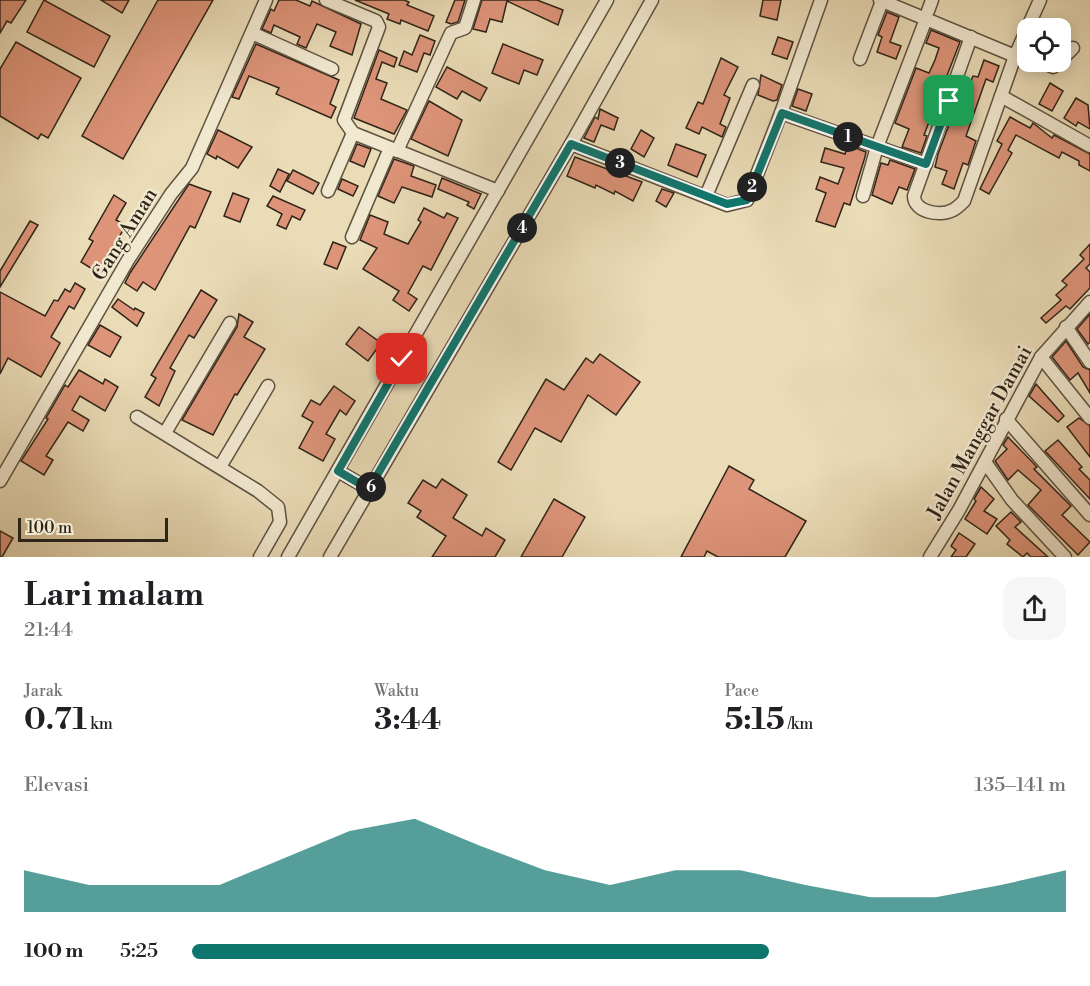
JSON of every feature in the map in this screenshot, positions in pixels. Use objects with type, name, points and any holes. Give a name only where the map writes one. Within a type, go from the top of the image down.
[{"type":"street","name":"Gang Aman","points":[[0,481],[129,260],[171,194],[192,168],[266,0]]},
{"type":"street","points":[[326,0],[376,21],[378,29],[344,120],[353,133],[498,191]]},
{"type":"street","points":[[352,237],[442,49],[451,33],[465,28],[474,0]]},
{"type":"street","points":[[288,557],[607,0]]},
{"type":"street","points":[[330,557],[571,144],[652,0]]},
{"type":"street","points":[[571,144],[727,204],[747,200],[782,113],[821,0]]},
{"type":"street","points":[[860,59],[881,0],[928,10],[971,37],[1017,50]]},
{"type":"street","points":[[1033,18],[1040,0]]},
{"type":"street","points":[[863,196],[877,147],[928,10]]},
{"type":"street","points":[[252,33],[332,69]]},
{"type":"street","points":[[971,37],[914,196],[914,202],[919,208],[944,213],[954,210],[964,201],[1000,96],[1017,58]]},
{"type":"street","points":[[706,196],[753,85]]},
{"type":"street","points":[[1000,96],[1090,146]]},
{"type":"street","points":[[782,113],[926,164]]},
{"type":"street","points":[[328,191],[353,133]]},
{"type":"street","name":"Jalan Manggar Damai","points":[[930,557],[985,462],[1041,357],[1090,302]]},
{"type":"street","points":[[165,433],[230,323]]},
{"type":"street","points":[[1066,327],[1090,362]]},
{"type":"street","points":[[1041,357],[1090,418]]},
{"type":"street","points":[[220,467],[268,386]]},
{"type":"street","points":[[137,417],[258,491],[278,507],[280,522],[260,557]]},
{"type":"street","points":[[1006,419],[1090,516]]},
{"type":"street","points":[[985,462],[1012,500],[1065,557]]},
{"type":"street","points":[[338,471],[369,489]]},
{"type":"building","points":[[0,0],[26,0],[11,23],[7,21],[0,33]]},
{"type":"building","points":[[44,0],[110,36],[94,67],[27,32]]},
{"type":"building","points":[[101,0],[129,0],[122,13]]},
{"type":"building","points":[[158,0],[213,0],[123,159],[82,136]]},
{"type":"building","points":[[279,0],[296,0],[310,6],[312,1],[361,24],[352,55],[330,46],[336,32],[317,24],[306,48],[297,44],[300,37],[274,25],[271,33],[262,29],[271,9],[274,11]]},
{"type":"building","points":[[355,0],[404,0],[409,2],[407,5],[434,16],[428,31],[401,20],[400,24],[387,19],[389,14]]},
{"type":"building","points":[[455,0],[465,0],[458,22],[451,24],[446,22]]},
{"type":"building","points":[[482,0],[537,0],[563,10],[558,25],[507,1],[502,22],[490,19],[486,32],[473,29]]},
{"type":"building","points":[[763,0],[781,0],[777,20],[760,16]]},
{"type":"building","points":[[887,12],[899,17],[890,42],[901,46],[896,59],[877,52],[882,37],[878,35]]},
{"type":"building","points":[[931,30],[960,42],[924,135],[927,136],[921,153],[902,147],[909,129],[895,123],[916,68],[929,73],[935,60],[939,48],[926,43]]},
{"type":"building","points":[[420,35],[435,41],[430,55],[424,53],[417,72],[399,65],[404,51],[412,55]]},
{"type":"building","points":[[778,37],[793,42],[787,59],[772,54]]},
{"type":"building","points":[[16,42],[81,78],[48,138],[41,134],[38,139],[0,116],[0,69]]},
{"type":"building","points":[[256,44],[339,80],[330,104],[336,107],[331,118],[276,94],[279,88],[249,76],[239,99],[232,97]]},
{"type":"building","points":[[503,44],[543,60],[537,75],[524,70],[519,84],[492,73]]},
{"type":"building","points":[[379,50],[397,58],[394,67],[382,62],[376,79],[387,83],[381,99],[407,110],[394,134],[354,118]]},
{"type":"building","points":[[721,58],[738,67],[724,95],[730,98],[720,124],[726,127],[722,137],[702,127],[699,134],[686,128],[698,102],[703,104]]},
{"type":"building","points":[[984,60],[999,66],[993,82],[986,79],[966,136],[976,141],[968,165],[963,163],[954,189],[942,184],[947,171],[935,167],[938,154],[958,101],[965,88],[968,89],[973,76],[978,77]]},
{"type":"building","points":[[447,67],[487,88],[480,101],[462,91],[457,99],[436,87]]},
{"type":"building","points":[[761,75],[782,85],[777,100],[773,101],[758,95]]},
{"type":"building","points":[[1050,83],[1063,91],[1052,111],[1039,104]]},
{"type":"building","points":[[798,89],[812,94],[806,111],[792,106]]},
{"type":"building","points":[[1076,98],[1088,105],[1090,129],[1078,122],[1076,126],[1064,118]]},
{"type":"building","points":[[429,101],[462,120],[448,156],[411,139]]},
{"type":"building","points":[[600,109],[618,118],[614,130],[601,125],[594,142],[584,138],[595,117],[598,119]]},
{"type":"building","points":[[1010,117],[1030,128],[1033,123],[1052,138],[1054,135],[1090,154],[1090,171],[1079,165],[1079,161],[1062,152],[1059,158],[1016,135],[1008,150],[1012,153],[989,194],[980,189],[1002,144],[997,141]]},
{"type":"building","points":[[218,130],[252,147],[238,168],[217,156],[216,159],[207,154]]},
{"type":"building","points":[[641,130],[654,138],[644,157],[631,149]]},
{"type":"building","points":[[357,144],[371,149],[364,167],[350,161]]},
{"type":"building","points":[[676,144],[706,155],[697,177],[668,165]]},
{"type":"building","points":[[848,145],[866,152],[850,205],[844,203],[835,227],[816,221],[826,193],[816,189],[820,177],[838,184],[844,168],[821,162],[825,148],[845,154]]},
{"type":"building","points":[[575,157],[642,182],[633,201],[615,191],[614,194],[596,185],[595,188],[567,176]]},
{"type":"building","points":[[394,159],[414,166],[411,176],[436,185],[432,197],[402,187],[394,203],[378,196]]},
{"type":"building","points":[[890,160],[915,169],[907,190],[899,187],[892,204],[872,195],[881,163],[888,165]]},
{"type":"building","points":[[278,169],[289,174],[280,192],[270,186]]},
{"type":"building","points":[[293,170],[319,183],[313,194],[287,181]]},
{"type":"building","points":[[442,178],[481,194],[474,209],[467,205],[469,202],[438,189]]},
{"type":"building","points":[[342,179],[358,186],[353,196],[338,189]]},
{"type":"building","points":[[189,184],[211,192],[195,228],[190,226],[155,290],[143,282],[137,291],[125,283]]},
{"type":"building","points":[[662,189],[674,193],[666,207],[656,201]]},
{"type":"building","points":[[233,193],[249,199],[240,222],[224,216]]},
{"type":"building","points":[[114,195],[126,203],[116,220],[126,225],[118,239],[122,241],[115,254],[109,251],[97,272],[81,262],[93,241],[89,239]]},
{"type":"building","points":[[273,196],[305,210],[300,220],[292,216],[286,229],[277,225],[282,214],[267,206]]},
{"type":"building","points":[[424,208],[444,218],[447,213],[458,218],[431,270],[423,266],[408,293],[417,299],[409,311],[393,300],[399,291],[363,269],[377,248],[360,240],[370,215],[388,222],[384,234],[408,244],[421,222],[418,220]]},
{"type":"building","points":[[30,221],[38,225],[0,287],[0,271]]},
{"type":"building","points":[[333,242],[346,247],[337,269],[324,264]]},
{"type":"building","points":[[1090,244],[1090,264],[1086,268],[1090,272],[1090,288],[1070,309],[1066,306],[1046,323],[1041,318],[1061,300],[1056,295],[1067,285],[1062,281],[1084,259],[1080,255]]},
{"type":"building","points":[[75,283],[85,289],[74,309],[69,306],[51,337],[60,343],[41,377],[8,358],[0,374],[0,292],[45,316],[54,300],[58,301],[65,289],[70,292]]},
{"type":"building","points":[[201,290],[217,300],[194,338],[189,335],[170,368],[175,371],[159,406],[145,397],[156,378],[151,375]]},
{"type":"building","points":[[118,299],[134,310],[135,308],[144,313],[137,326],[112,307]]},
{"type":"building","points":[[239,314],[253,322],[244,337],[265,349],[237,395],[235,394],[213,435],[182,420],[237,327]]},
{"type":"building","points":[[1090,314],[1090,342],[1088,344],[1077,329]]},
{"type":"building","points":[[100,325],[121,337],[110,357],[88,345]]},
{"type":"building","points":[[359,327],[381,343],[368,361],[346,344]]},
{"type":"building","points":[[1066,341],[1083,367],[1090,370],[1090,393],[1078,373],[1070,380],[1052,357]]},
{"type":"building","points":[[600,354],[640,382],[616,415],[588,395],[561,442],[535,428],[511,470],[498,462],[546,379],[564,390],[586,358],[593,363]]},
{"type":"building","points":[[79,370],[103,384],[105,379],[118,387],[105,411],[80,396],[72,410],[89,420],[83,431],[68,422],[46,456],[53,460],[44,475],[21,461],[48,419],[46,418],[65,385],[68,387]]},
{"type":"building","points":[[1036,384],[1064,416],[1058,422],[1029,396]]},
{"type":"building","points":[[334,386],[355,401],[346,415],[340,410],[326,434],[335,439],[323,461],[299,448],[313,422],[302,416],[311,400],[320,405]]},
{"type":"building","points":[[1079,418],[1090,426],[1090,457],[1067,427]]},
{"type":"building","points":[[1008,437],[1037,467],[1034,469],[1071,506],[1062,515],[1090,542],[1078,555],[1028,505],[1041,490],[1018,470],[1008,480],[995,461],[1007,449],[1003,445]]},
{"type":"building","points":[[1058,440],[1082,467],[1079,469],[1090,480],[1090,499],[1045,451]]},
{"type":"building","points":[[729,466],[754,480],[749,489],[806,521],[785,557],[718,557],[707,551],[704,557],[681,557]]},
{"type":"building","points":[[442,479],[467,495],[453,518],[482,536],[486,528],[505,540],[495,557],[432,557],[446,536],[417,517],[421,511],[408,503],[423,480],[436,488]]},
{"type":"building","points":[[981,487],[994,499],[984,511],[997,519],[987,534],[965,519]]},
{"type":"building","points":[[554,499],[585,517],[562,557],[521,557]]},
{"type":"building","points":[[1011,512],[1021,522],[1015,527],[1048,557],[1031,557],[1027,553],[1023,557],[1007,544],[1010,540],[996,526]]},
{"type":"building","points":[[0,531],[13,538],[2,557],[0,557]]},
{"type":"building","points":[[959,533],[975,544],[966,557],[951,557],[956,550],[951,546]]},
{"type":"route","points":[[402,359],[338,471],[369,489],[571,144],[727,204],[738,203],[747,200],[782,113],[926,164],[949,101]]}]
